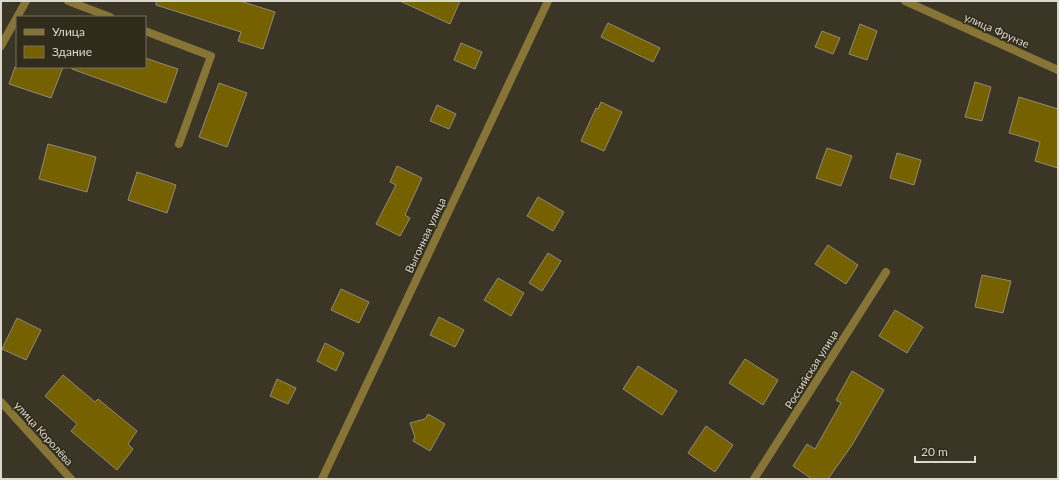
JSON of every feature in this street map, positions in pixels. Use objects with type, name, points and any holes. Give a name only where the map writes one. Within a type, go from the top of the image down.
[{"type":"street","points":[[18,16],[26,1]]},
{"type":"street","points":[[68,1],[107,16]]},
{"type":"street","name":"Выгонная улица","points":[[322,479],[548,1]]},
{"type":"street","name":"улица Фрунзе","points":[[906,1],[1058,70]]},
{"type":"street","points":[[1,46],[16,19]]},
{"type":"street","points":[[146,31],[211,56],[179,144]]},
{"type":"street","name":"Российская улица","points":[[754,479],[886,272]]},
{"type":"street","name":"улица Королёва","points":[[1,402],[70,479]]},
{"type":"building","points":[[156,1],[240,1],[275,12],[263,49],[238,41],[241,32],[156,5]]},
{"type":"building","points":[[400,1],[460,1],[450,24]]},
{"type":"building","points":[[608,23],[660,48],[653,62],[601,37]]},
{"type":"building","points":[[860,24],[877,31],[867,60],[849,54]]},
{"type":"building","points":[[822,31],[840,38],[833,54],[815,47]]},
{"type":"building","points":[[461,43],[482,52],[475,69],[454,60]]},
{"type":"building","points":[[146,58],[178,69],[166,103],[72,69],[146,68]]},
{"type":"building","points":[[15,67],[63,68],[51,98],[9,84]]},
{"type":"building","points":[[975,82],[991,87],[982,121],[965,117]]},
{"type":"building","points":[[219,83],[247,93],[227,147],[199,137]]},
{"type":"building","points":[[1019,97],[1058,109],[1058,168],[1035,161],[1040,142],[1009,133]]},
{"type":"building","points":[[601,102],[622,112],[604,151],[581,141],[596,108],[598,109]]},
{"type":"building","points":[[437,105],[456,114],[449,129],[430,121]]},
{"type":"building","points":[[48,144],[96,157],[87,192],[39,179]]},
{"type":"building","points":[[827,148],[852,156],[841,186],[816,178]]},
{"type":"building","points":[[897,153],[921,160],[914,185],[890,178]]},
{"type":"building","points":[[397,166],[422,178],[405,215],[410,218],[400,236],[376,224],[396,185],[390,182]]},
{"type":"building","points":[[137,172],[176,185],[167,213],[128,200]]},
{"type":"building","points":[[538,197],[564,212],[553,231],[527,216]]},
{"type":"building","points":[[828,245],[858,265],[846,284],[815,264]]},
{"type":"building","points":[[548,253],[561,261],[542,291],[529,283]]},
{"type":"building","points":[[982,275],[1011,281],[1003,313],[975,307]]},
{"type":"building","points":[[498,278],[524,293],[511,316],[484,300]]},
{"type":"building","points":[[341,289],[369,302],[359,323],[331,310]]},
{"type":"building","points":[[895,310],[923,327],[907,353],[879,336]]},
{"type":"building","points":[[439,317],[464,330],[455,347],[430,335]]},
{"type":"building","points":[[17,318],[41,330],[26,360],[2,349]]},
{"type":"building","points":[[325,343],[344,353],[336,371],[317,361]]},
{"type":"building","points":[[745,359],[778,380],[763,405],[729,383]]},
{"type":"building","points":[[638,366],[677,391],[662,415],[623,389]]},
{"type":"building","points":[[852,371],[884,390],[852,445],[828,479],[812,479],[793,466],[807,444],[815,449],[841,403],[836,400]]},
{"type":"building","points":[[63,375],[95,402],[98,399],[137,431],[128,444],[133,449],[117,470],[71,431],[77,424],[45,396]]},
{"type":"building","points":[[277,379],[296,388],[288,404],[270,396]]},
{"type":"building","points":[[428,414],[445,424],[430,451],[413,441],[415,437],[410,423],[425,419]]},
{"type":"building","points":[[706,426],[733,445],[715,472],[688,453]]}]
